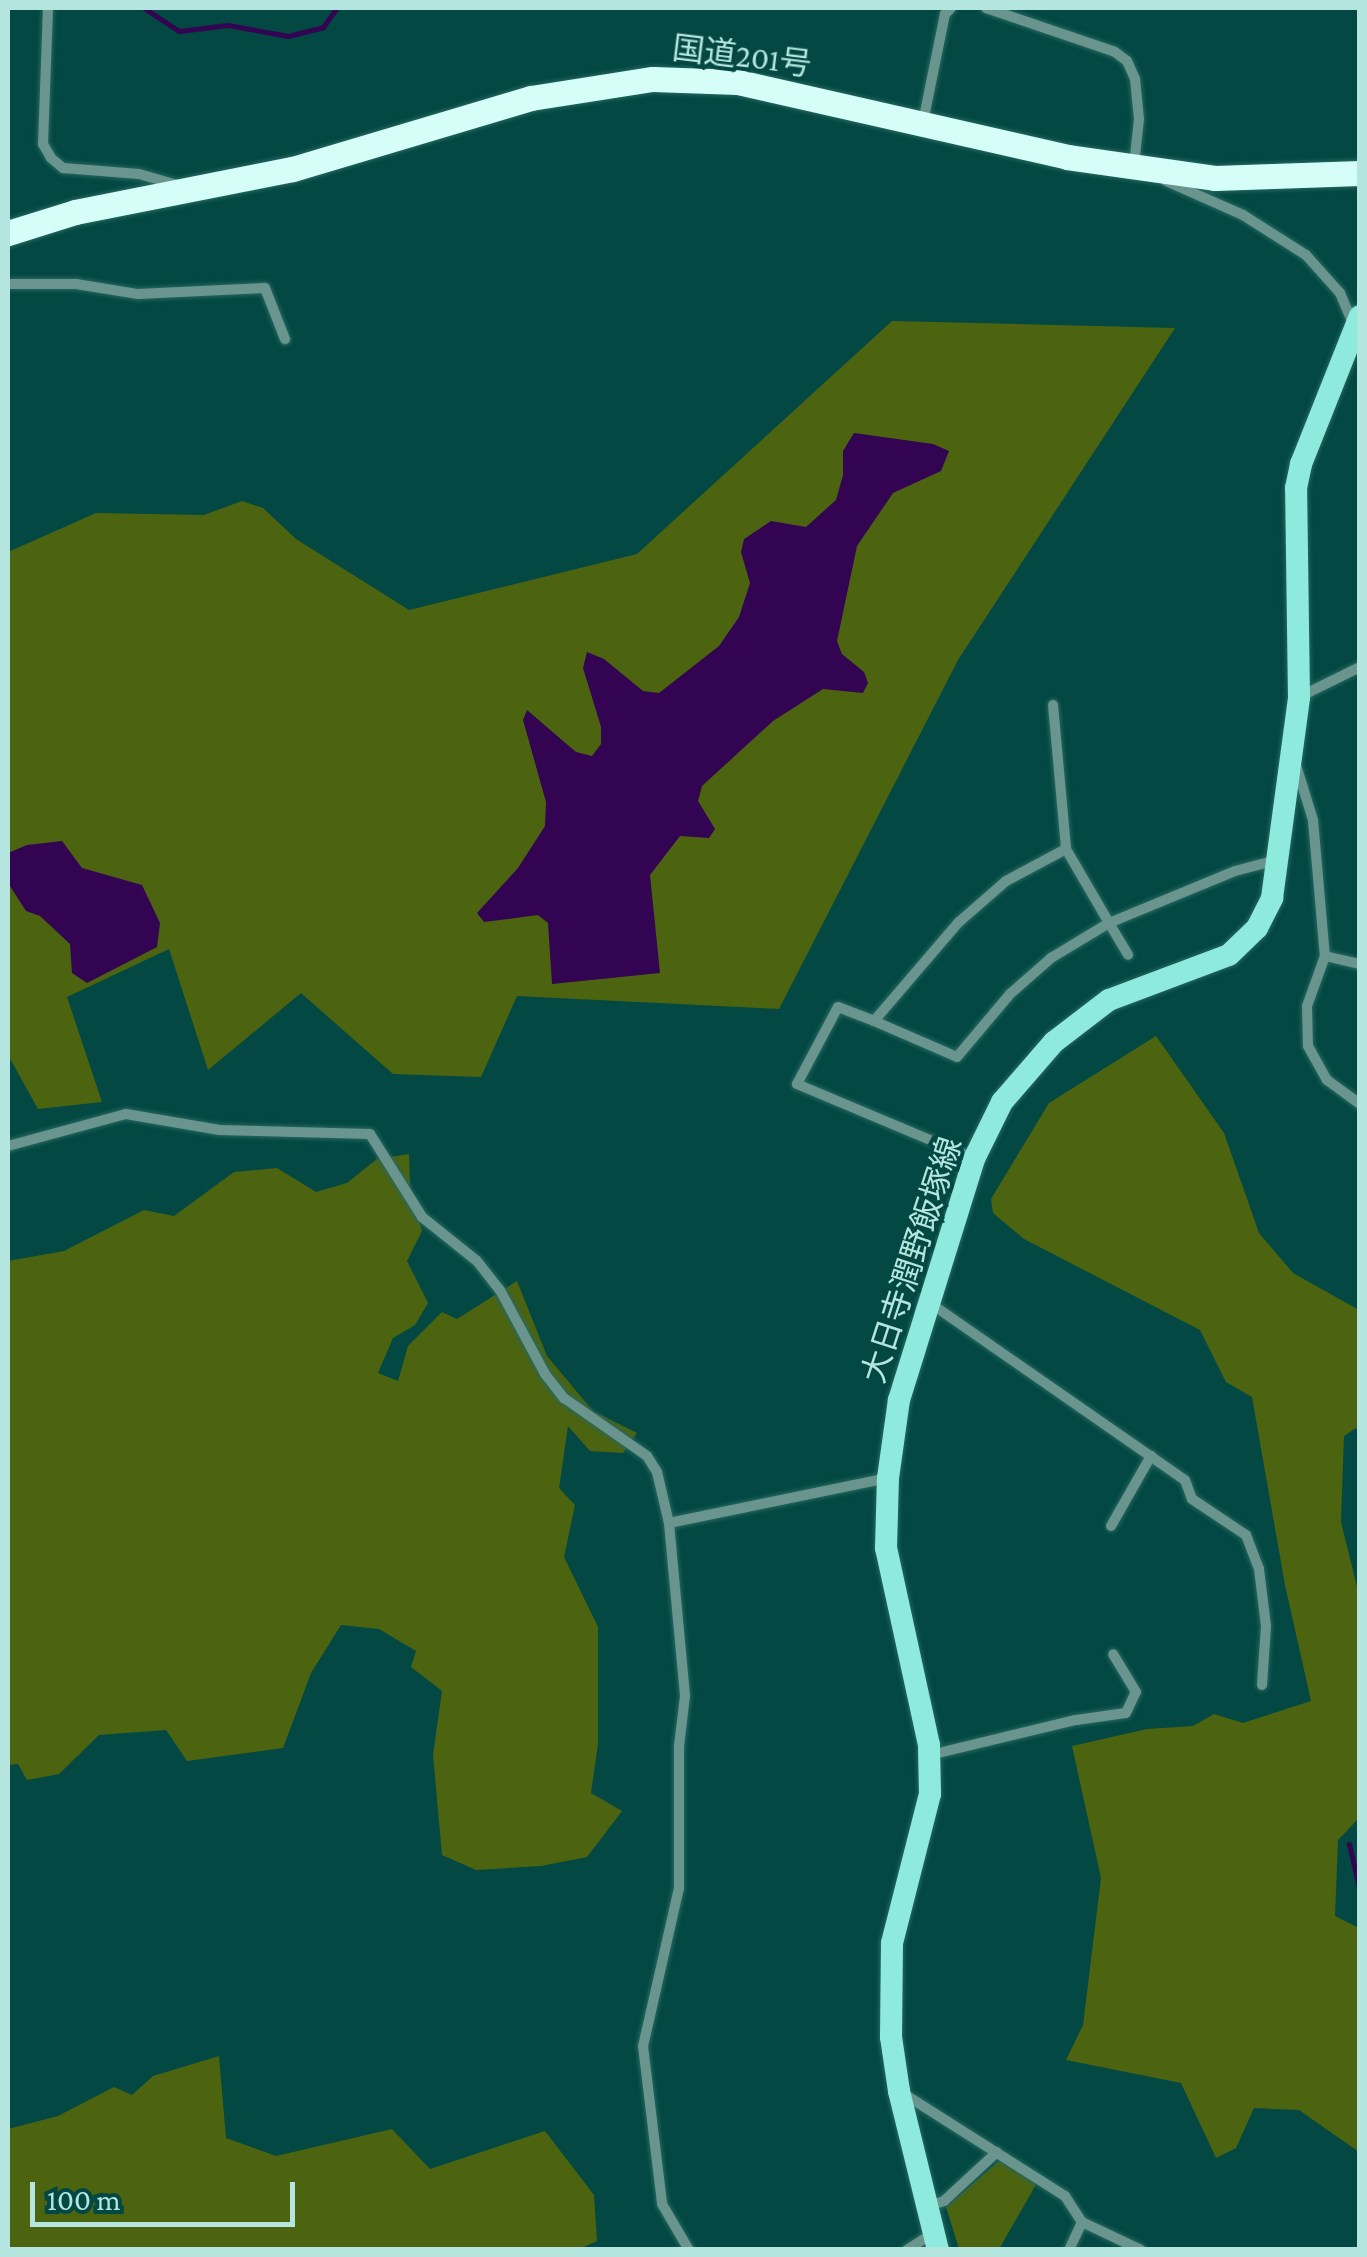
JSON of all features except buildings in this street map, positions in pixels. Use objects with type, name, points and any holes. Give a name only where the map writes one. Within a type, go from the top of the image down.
[{"type":"highway","name":"国道201号","points":[[8,233],[188,188],[294,168],[531,98],[652,78],[738,82],[1068,157],[1134,167],[1216,178],[1360,173]]},
{"type":"main road","name":"大日寺潤野飯塚線","points":[[935,2242],[899,2090],[890,2022],[892,1942],[930,1794],[929,1755],[886,1548],[888,1478],[900,1400],[974,1159],[1002,1102],[1054,1042],[1109,1000],[1229,955],[1257,928],[1272,898],[1294,759],[1298,697],[1296,488],[1358,323]]},
{"type":"street","points":[[48,8],[42,144],[51,158],[64,168],[139,174],[188,188]]},
{"type":"street","points":[[923,122],[944,14],[950,8]]},
{"type":"street","points":[[986,8],[1115,52],[1127,61],[1136,80],[1139,119],[1134,167],[1243,215],[1306,256],[1340,292],[1358,323]]},
{"type":"street","points":[[8,284],[76,284],[138,294],[265,288],[285,339]]},
{"type":"street","points":[[1298,697],[1360,666]]},
{"type":"street","points":[[1052,705],[1066,849],[1128,956]]},
{"type":"street","points":[[1294,759],[1313,820],[1325,956],[1307,1006],[1308,1046],[1326,1080],[1360,1104]]},
{"type":"street","points":[[874,1021],[959,922],[1006,881],[1066,849]]},
{"type":"street","points":[[974,1159],[797,1084],[838,1007],[957,1057],[1023,982],[1051,958],[1109,922],[1236,870],[1280,859]]},
{"type":"street","points":[[1325,956],[1360,964]]},
{"type":"street","points":[[8,1146],[126,1114],[220,1130],[370,1134],[422,1217],[477,1261],[500,1290],[545,1374],[564,1398],[647,1456],[657,1472],[668,1523],[685,1696],[678,1746],[679,1888],[643,2046],[662,2204],[689,2250]]},
{"type":"street","points":[[929,1303],[1185,1480],[1192,1499],[1246,1535],[1259,1570],[1266,1626],[1262,1684]]},
{"type":"street","points":[[1111,1526],[1151,1456]]},
{"type":"street","points":[[668,1523],[888,1478]]},
{"type":"street","points":[[929,1755],[1076,1720],[1126,1713],[1136,1692],[1113,1654]]},
{"type":"street","points":[[899,2090],[1064,2196],[1082,2222],[1140,2250]]},
{"type":"street","points":[[926,2206],[944,2201],[997,2152]]},
{"type":"street","points":[[1069,2250],[1082,2222]]},
{"type":"street","points":[[907,2250],[935,2242]]},
{"type":"green space","points":[[892,321],[1175,328],[958,660],[779,1009],[517,996],[481,1077],[393,1074],[301,993],[208,1070],[169,949],[67,997],[102,1102],[38,1109],[8,1055],[8,552],[96,513],[204,515],[242,501],[263,508],[296,539],[409,610],[637,554]]},
{"type":"green space","points":[[1156,1036],[1224,1133],[1259,1233],[1293,1273],[1359,1310],[1359,1431],[1356,1428],[1344,1436],[1341,1522],[1359,1595],[1360,1817],[1338,1840],[1335,1916],[1359,1928],[1359,2152],[1299,2110],[1254,2108],[1236,2148],[1216,2158],[1181,2083],[1066,2060],[1083,2025],[1101,1878],[1072,1746],[1147,1729],[1193,1726],[1214,1714],[1243,1723],[1311,1701],[1285,1585],[1252,1397],[1226,1382],[1200,1330],[1024,1239],[993,1213],[991,1199],[1049,1103]]},
{"type":"green space","points":[[409,1154],[410,1184],[422,1231],[407,1261],[428,1303],[415,1325],[393,1338],[378,1373],[398,1381],[408,1346],[442,1312],[457,1319],[517,1281],[547,1356],[593,1411],[637,1433],[623,1453],[590,1451],[568,1426],[559,1488],[575,1505],[564,1557],[598,1627],[598,1744],[591,1793],[622,1811],[587,1857],[541,1866],[476,1870],[442,1855],[433,1755],[442,1691],[411,1667],[416,1651],[379,1629],[341,1625],[311,1673],[283,1748],[187,1761],[166,1730],[99,1735],[59,1774],[27,1780],[18,1764],[8,1765],[8,1261],[64,1251],[144,1210],[174,1216],[234,1172],[277,1168],[316,1192],[347,1183],[377,1159]]},
{"type":"green space","points":[[219,2056],[226,2138],[276,2156],[392,2129],[430,2169],[545,2131],[594,2195],[597,2241],[577,2250],[8,2249],[8,2129],[58,2116],[114,2087],[132,2095],[153,2076]]},
{"type":"green space","points":[[1000,2160],[1037,2183],[999,2249],[959,2249],[946,2207]]},
{"type":"shaded area","points":[[854,433],[933,444],[949,451],[941,471],[893,493],[857,546],[837,641],[842,654],[864,672],[868,683],[863,693],[823,689],[773,721],[702,786],[698,801],[715,829],[709,838],[680,836],[650,875],[660,973],[552,984],[548,923],[538,915],[484,922],[477,913],[518,868],[545,826],[546,802],[523,720],[527,710],[576,752],[592,756],[601,744],[601,727],[583,668],[587,652],[604,659],[643,691],[659,693],[719,646],[739,617],[750,583],[741,552],[744,539],[771,521],[806,527],[836,500],[843,475],[843,451]]},
{"type":"shaded area","points":[[62,841],[82,868],[142,885],[160,923],[157,947],[87,983],[72,973],[70,944],[40,916],[26,911],[8,883],[8,853],[27,845]]},
{"type":"waterway","points":[[144,8],[179,31],[228,25],[288,36],[323,27],[337,8]]},
{"type":"waterway","points":[[1349,1844],[1360,1892]]}]
